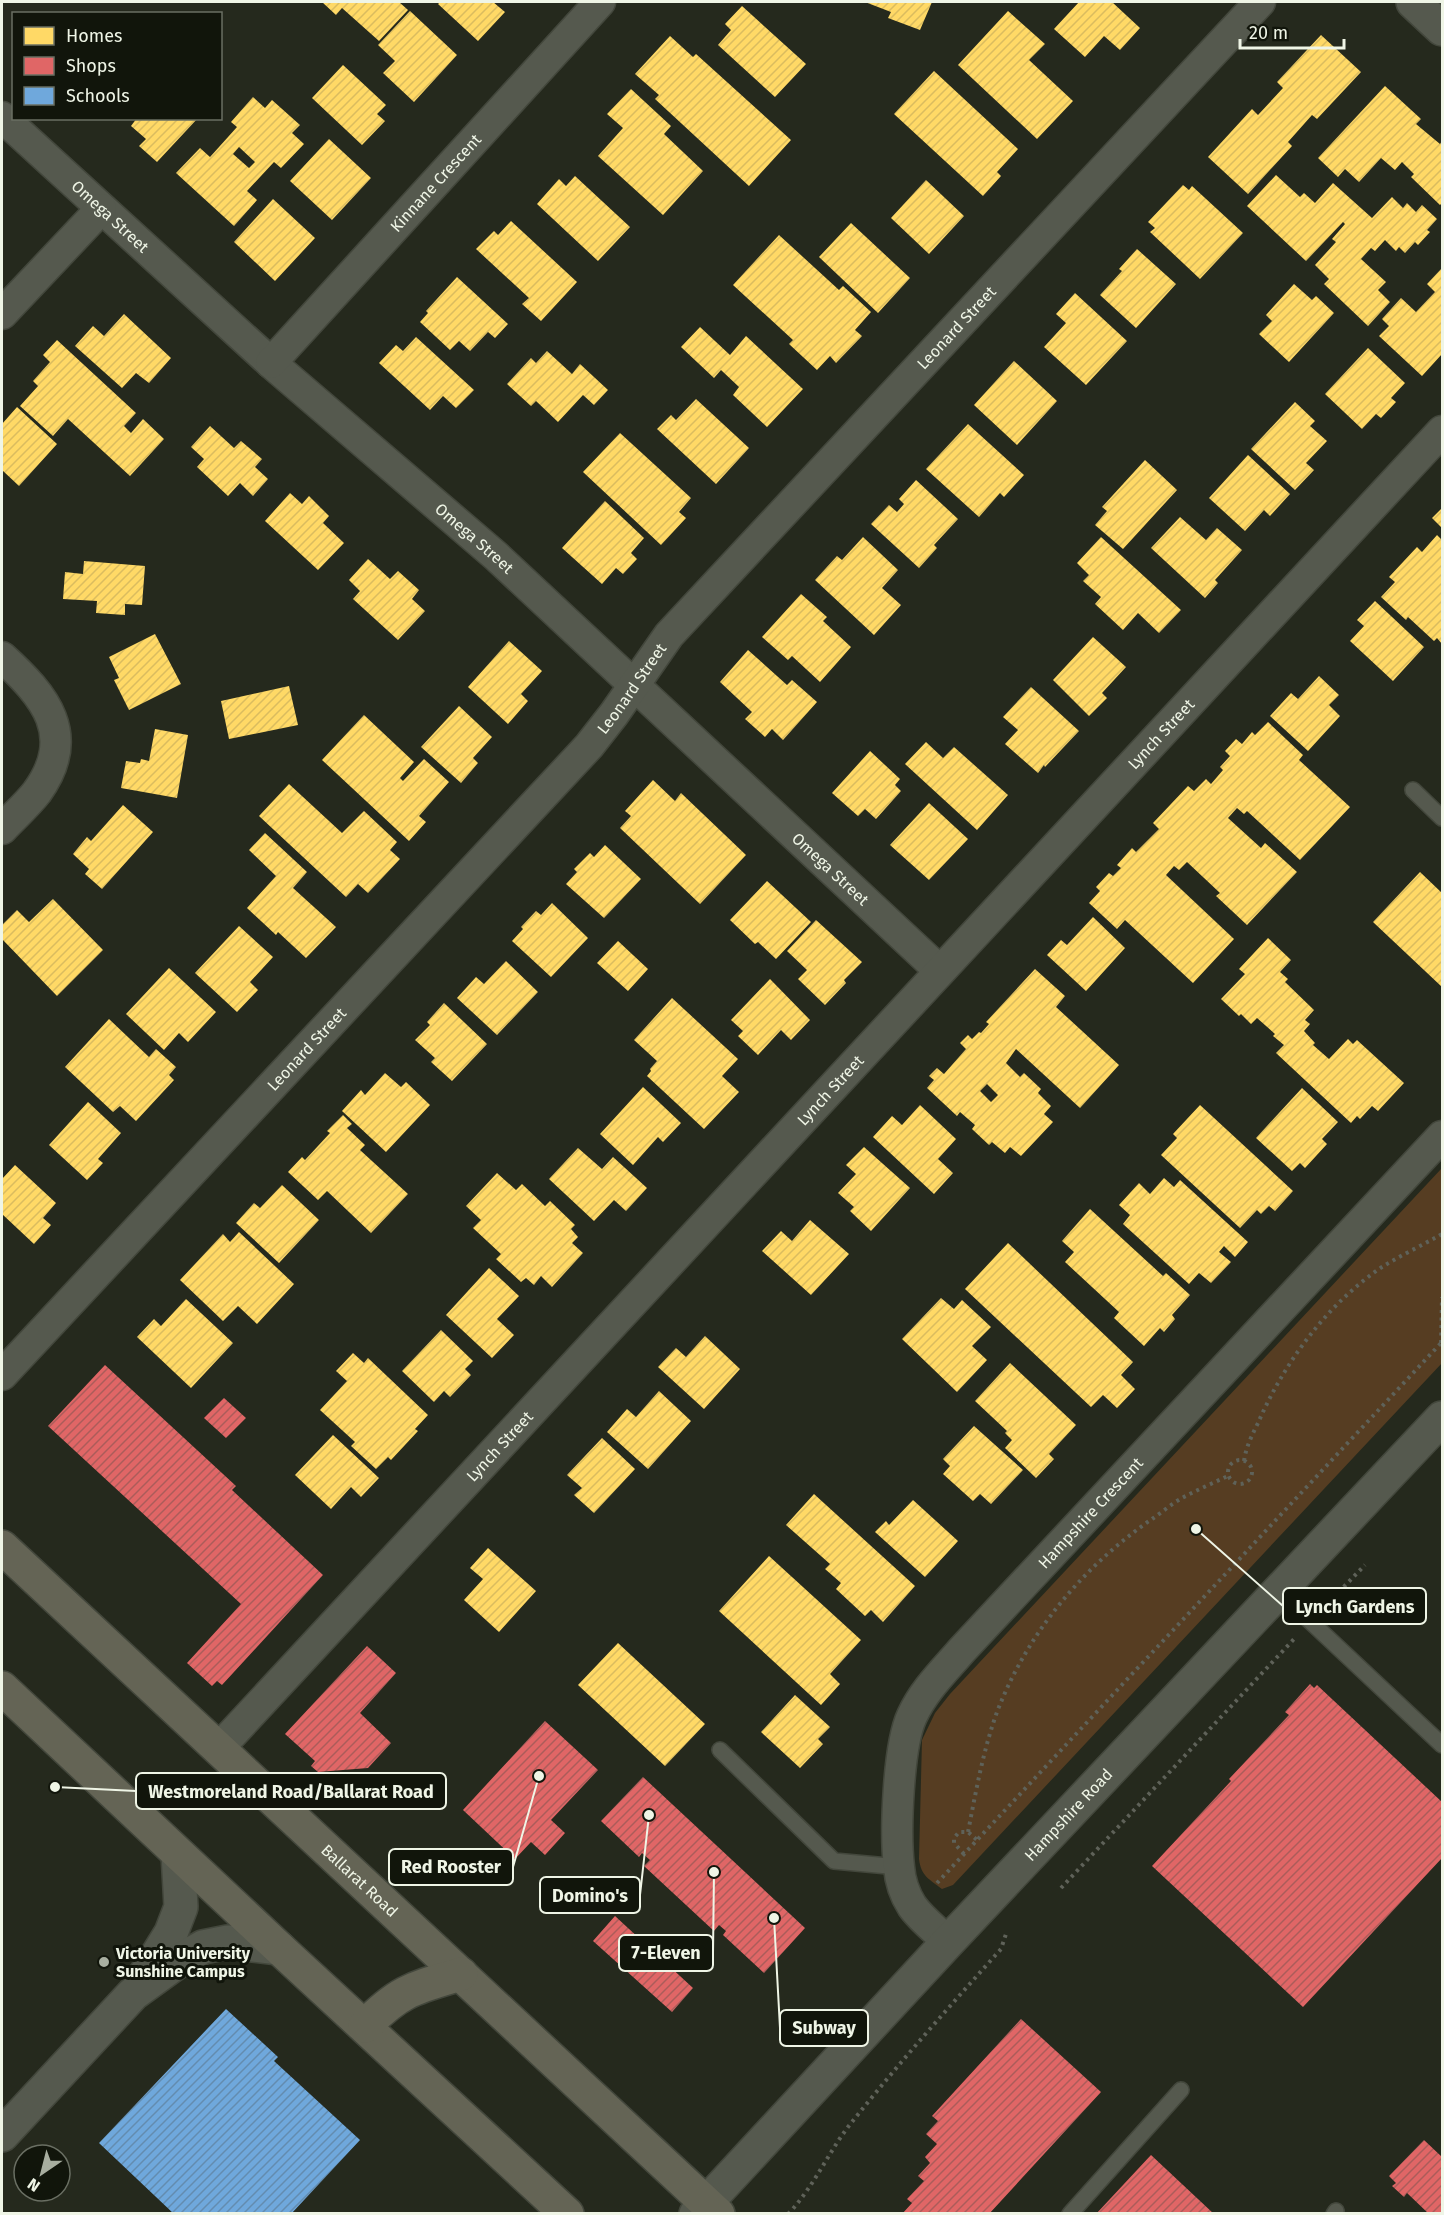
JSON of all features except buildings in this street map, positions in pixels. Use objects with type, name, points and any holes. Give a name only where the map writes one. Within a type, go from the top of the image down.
[{"type":"highway","name":"Ballarat Road","points":[[2,1547],[461,1974],[706,2210]]},
{"type":"highway","points":[[2,1688],[567,2214]]},
{"type":"highway","points":[[365,2026],[384,2007],[407,1991],[461,1974]]},
{"type":"street","name":"Kinnane Crescent","points":[[271,363],[600,2]]},
{"type":"street","name":"Leonard Street","points":[[2,1375],[589,746],[669,635],[1260,2]]},
{"type":"street","points":[[1413,2],[1443,29]]},
{"type":"street","name":"Omega Street","points":[[2,117],[271,363],[496,556],[939,970]]},
{"type":"street","points":[[2,314],[101,209]]},
{"type":"street","name":"Lynch Street","points":[[219,1748],[939,970],[1443,430]]},
{"type":"street","points":[[2,657],[26,679],[43,700],[53,721],[56,740],[54,759],[36,793],[2,829]]},
{"type":"street","name":"Hampshire Crescent","points":[[948,1942],[913,1907],[903,1887],[899,1867],[898,1808],[902,1756],[910,1719],[928,1688],[1443,1136]]},
{"type":"street","name":"Hampshire Road","points":[[706,2210],[948,1942],[1279,1592],[1438,1431]]},
{"type":"street","points":[[2,2135],[133,1994],[171,1933],[181,1907],[178,1854]]},
{"type":"street","points":[[133,1994],[180,1960],[203,1947],[228,1942],[279,1948]]},
{"type":"lane","points":[[1413,790],[1443,818]]},
{"type":"lane","points":[[1279,1592],[1443,1745]]},
{"type":"lane","points":[[720,1750],[834,1862],[899,1867]]},
{"type":"lane","points":[[1070,2214],[1181,2090]]},
{"type":"path","points":[[1244,1461],[1245,1452],[1267,1401],[1310,1335],[1336,1305],[1382,1268],[1443,1234]]},
{"type":"path","points":[[913,1907],[1442,1343],[1443,1298]]},
{"type":"path","points":[[1437,1348],[1443,1353]]},
{"type":"path","points":[[1236,1461],[1244,1461],[1252,1470],[1248,1481],[1236,1484],[1228,1476],[1230,1465],[1236,1461]]},
{"type":"path","points":[[968,1832],[983,1756],[997,1712],[1020,1660],[1034,1636],[1077,1584],[1118,1544],[1180,1499],[1228,1476]]},
{"type":"path","points":[[1061,1888],[1365,1565]]},
{"type":"path","points":[[964,1854],[955,1846],[954,1838],[959,1832],[968,1832],[977,1840]]},
{"type":"path","points":[[788,2214],[800,2201],[846,2130],[904,2057],[1001,1949],[1008,1928]]},
{"type":"shaded area","points":[[1442,1168],[1442,1363],[953,1885],[942,1889],[924,1873],[919,1859],[922,1740],[935,1713],[950,1694]]},
{"type":"place","name":"Lynch Gardens","points":[[1196,1529]]},
{"type":"place","name":"Red Rooster","points":[[539,1776]]},
{"type":"place","name":"Westmoreland Road/Ballarat Road","points":[[55,1787]]},
{"type":"place","name":"Domino's","points":[[649,1815]]},
{"type":"place","name":"7-Eleven","points":[[714,1872]]},
{"type":"place","name":"Subway","points":[[774,1918]]},
{"type":"place","name":"Victoria University Sunshine Campus","points":[[104,1962]]}]
